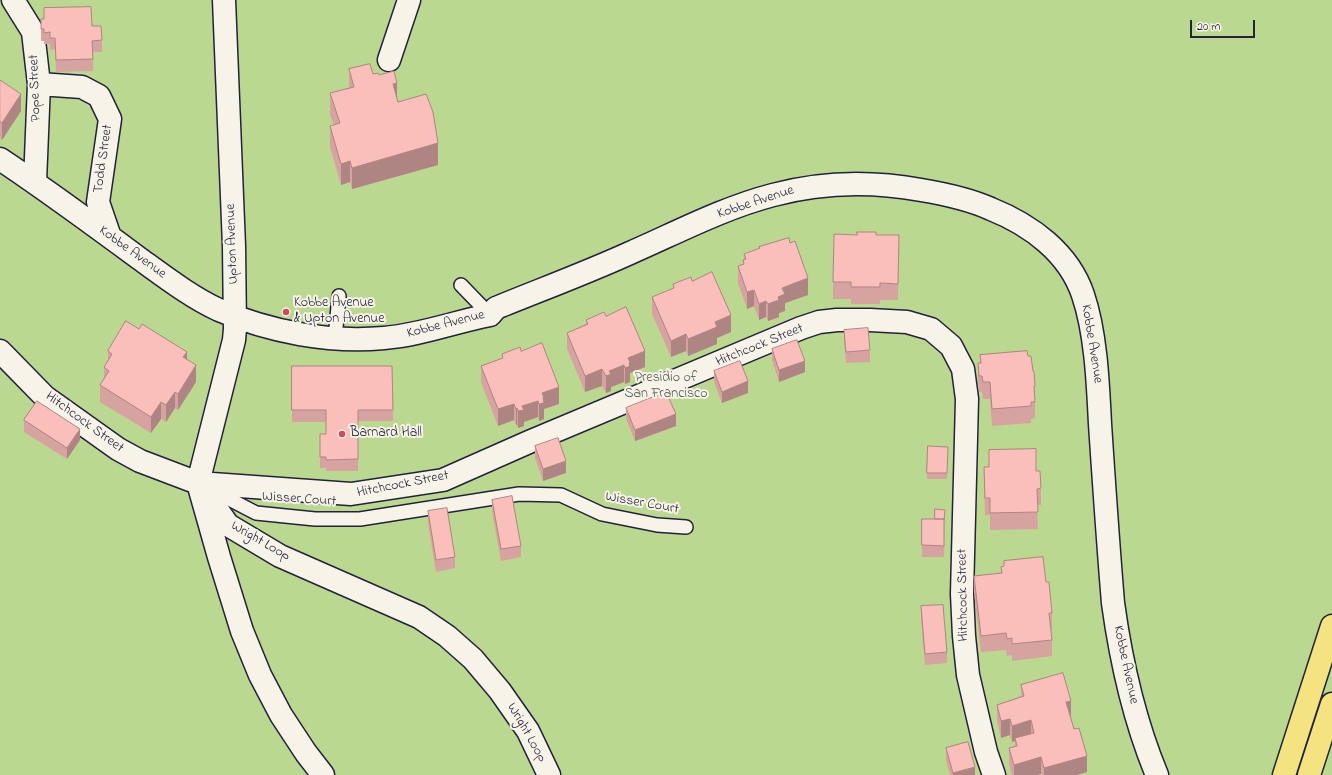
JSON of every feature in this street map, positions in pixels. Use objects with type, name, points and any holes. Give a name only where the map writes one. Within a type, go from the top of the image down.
[{"type":"highway","points":[[1284,775],[1332,626]]},
{"type":"highway","points":[[1309,775],[1332,704]]},
{"type":"street","name":"Pope Street","points":[[14,0],[33,32],[39,84],[35,182]]},
{"type":"street","name":"Upton Avenue","points":[[198,483],[234,340],[236,316],[224,0]]},
{"type":"street","points":[[389,60],[409,0]]},
{"type":"street","name":"Todd Street","points":[[39,84],[82,87],[99,96],[110,119],[98,202],[110,237]]},
{"type":"street","name":"Kobbe Avenue","points":[[0,159],[35,182],[195,297],[218,309],[273,328],[300,335],[335,338],[384,338],[412,335],[439,329],[465,320],[490,315],[496,308],[720,214],[771,195],[798,189],[823,185],[880,184],[934,192],[982,205],[1006,215],[1039,236],[1054,249],[1074,276],[1082,293],[1088,314],[1096,373],[1113,602],[1117,632],[1136,716],[1157,775]]},
{"type":"street","name":"Hitchcock Street","points":[[0,351],[45,397],[118,449],[140,461],[198,483],[351,494],[443,480],[529,442],[801,328],[819,322],[837,320],[907,322],[931,329],[952,346],[963,369],[966,391],[967,425],[962,594],[964,636],[968,675],[986,752],[994,775]]},
{"type":"street","name":"Wright Loop","points":[[198,483],[218,558],[242,631],[257,669],[281,716],[323,775]]},
{"type":"street","name":"Wright Loop","points":[[198,483],[228,525],[280,556],[419,617],[447,636],[473,659],[500,691],[528,731],[549,775]]},
{"type":"lane","points":[[460,285],[490,315]]},
{"type":"lane","points":[[335,338],[339,296]]},
{"type":"lane","name":"Wisser Court","points":[[198,483],[256,513],[307,518],[360,519],[519,494],[561,495],[602,514],[657,525],[686,527]]},
{"type":"green space","name":"Presidio of San Francisco","points":[[0,0],[1332,0],[1332,775],[0,775]]},
{"type":"building","points":[[91,7],[92,26],[101,26],[102,40],[92,41],[93,59],[56,60],[55,38],[50,38],[50,32],[44,33],[44,29],[41,29],[41,19],[44,19],[44,8]]},
{"type":"building","points":[[370,64],[373,74],[378,73],[379,75],[394,71],[397,83],[393,84],[398,102],[426,94],[433,112],[438,143],[352,168],[350,161],[341,164],[330,126],[340,123],[330,93],[354,87],[349,69]]},
{"type":"building","points":[[0,80],[21,94],[2,123],[0,121]]},
{"type":"building","points":[[857,232],[876,232],[876,235],[899,235],[898,284],[880,283],[880,287],[851,287],[851,282],[833,282],[834,234],[857,235]]},
{"type":"building","points":[[789,238],[790,243],[795,241],[808,278],[782,288],[785,294],[778,297],[779,300],[768,304],[766,301],[759,304],[754,290],[747,292],[738,266],[744,264],[743,260],[746,259],[744,254],[760,248],[759,247]]},
{"type":"building","points":[[712,272],[731,315],[715,322],[717,327],[688,339],[686,334],[671,341],[652,297],[674,288],[673,284],[691,277],[692,281]]},
{"type":"building","points":[[626,307],[645,351],[628,358],[630,366],[625,368],[624,365],[609,371],[611,374],[606,376],[602,369],[585,376],[567,333],[588,324],[586,320],[604,312],[606,316]]},
{"type":"building","points":[[126,321],[139,329],[142,324],[187,352],[183,357],[196,365],[178,394],[175,392],[166,405],[161,402],[151,417],[100,385],[109,371],[104,367],[112,354],[108,351]]},
{"type":"building","points":[[868,328],[870,350],[846,352],[844,330]]},
{"type":"building","points":[[797,340],[805,361],[779,370],[772,349]]},
{"type":"building","points":[[542,343],[559,387],[542,393],[544,403],[539,404],[538,401],[522,406],[524,410],[518,411],[514,404],[498,409],[481,366],[503,358],[502,354],[520,347],[521,351]]},
{"type":"building","points":[[1027,351],[1028,356],[1031,356],[1034,371],[1035,402],[1031,402],[1031,406],[992,409],[990,382],[983,382],[982,376],[979,376],[978,363],[981,363],[980,355]]},
{"type":"building","points":[[740,361],[748,381],[722,392],[714,371]]},
{"type":"building","name":"Barnard Hall","points":[[292,366],[392,366],[393,410],[358,410],[358,459],[326,460],[326,457],[320,457],[320,434],[326,434],[326,410],[292,410]]},
{"type":"building","points":[[666,392],[676,414],[635,430],[626,408]]},
{"type":"building","points":[[37,401],[80,429],[67,448],[24,420]]},
{"type":"building","points":[[558,438],[566,461],[543,469],[535,446]]},
{"type":"building","points":[[928,446],[948,447],[947,473],[927,473]]},
{"type":"building","points":[[1036,449],[1036,471],[1040,471],[1041,488],[1037,489],[1038,512],[990,513],[990,498],[985,498],[984,467],[989,467],[989,450]]},
{"type":"building","points":[[512,496],[521,546],[501,549],[492,500]]},
{"type":"building","points":[[447,508],[455,557],[436,560],[428,511]]},
{"type":"building","points":[[935,509],[945,510],[944,520],[935,519]]},
{"type":"building","points":[[922,519],[944,519],[944,546],[922,545]]},
{"type":"building","points":[[1043,557],[1046,582],[1049,582],[1052,613],[1049,613],[1052,640],[1012,644],[1012,638],[1007,639],[1006,633],[981,636],[974,576],[1002,573],[1001,567],[1004,566],[1004,561]]},
{"type":"building","points":[[943,605],[947,652],[925,654],[921,606]]},
{"type":"building","points":[[1063,673],[1071,701],[1066,702],[1074,729],[1079,728],[1087,756],[1044,768],[1041,757],[1014,765],[1009,748],[1017,746],[1015,738],[1034,733],[1031,720],[1012,726],[1010,719],[1001,721],[997,705],[1024,696],[1021,685]]},
{"type":"building","points":[[968,742],[975,767],[953,773],[946,748]]},
{"type":"place","name":"Kobbe Avenue & Upton Avenue","points":[[286,312]]},
{"type":"place","name":"Barnard Hall","points":[[342,434]]}]
